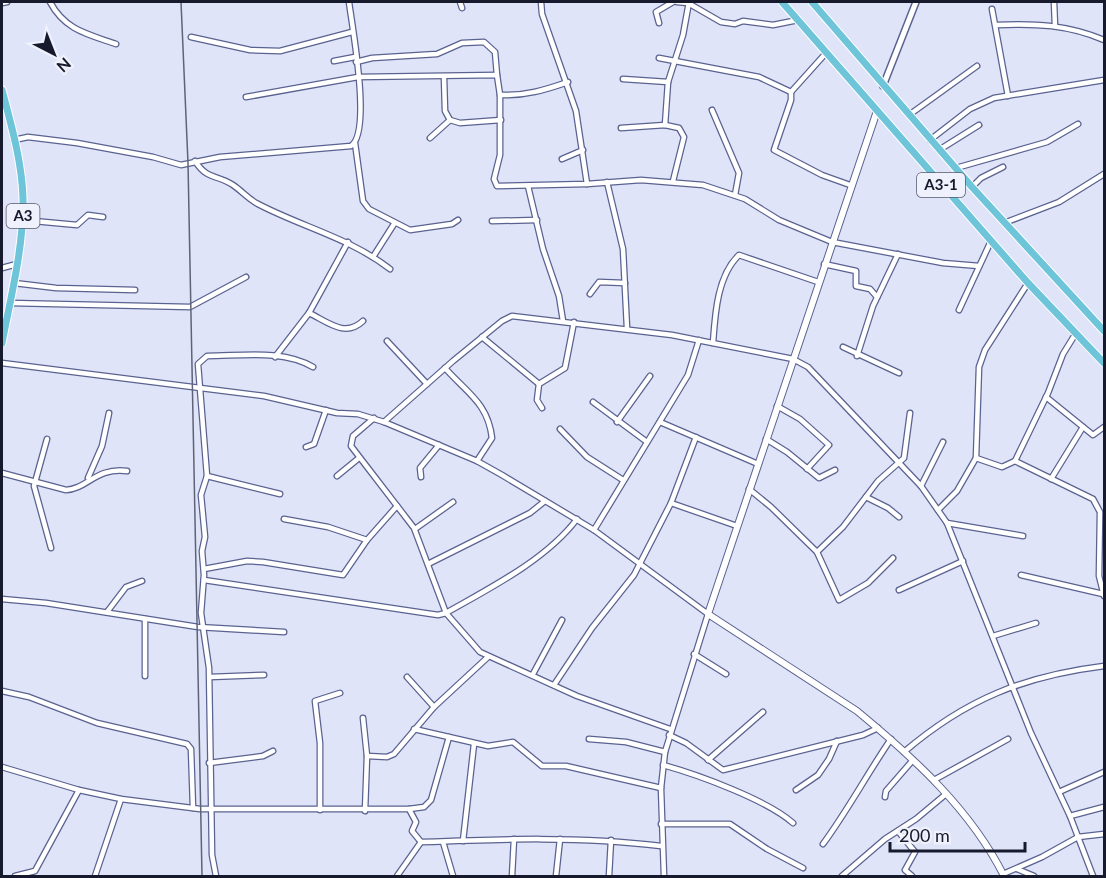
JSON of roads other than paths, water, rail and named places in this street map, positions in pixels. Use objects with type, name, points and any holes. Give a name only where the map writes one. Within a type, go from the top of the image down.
[{"type":"highway","name":"A3-1","points":[[782,2],[1028,283],[1104,363]]},
{"type":"highway","name":"A3-1","points":[[812,2],[930,140],[1104,331]]},
{"type":"highway","name":"A3","points":[[2,92],[5,119],[14,140],[23,196],[23,220],[17,264],[2,343]]},
{"type":"main road","points":[[877,111],[850,185],[708,614],[857,711],[891,739],[934,780],[976,830],[1003,875]]},
{"type":"street","points":[[2,3],[7,2]]},
{"type":"street","points":[[50,2],[60,19],[69,26],[116,44]]},
{"type":"street","points":[[349,2],[358,77],[360,117],[355,143],[364,205],[394,224],[414,230],[452,224],[458,220]]},
{"type":"street","points":[[460,2],[462,8]]},
{"type":"street","points":[[541,2],[542,14],[568,82],[584,150],[587,184]]},
{"type":"street","points":[[659,22],[656,12],[673,2]]},
{"type":"street","points":[[677,2],[688,2],[721,22],[735,24],[742,21],[773,25],[798,20]]},
{"type":"street","points":[[665,125],[668,82],[683,35],[688,2]]},
{"type":"street","points":[[883,86],[916,2]]},
{"type":"street","points":[[1054,2],[1055,26]]},
{"type":"street","points":[[992,9],[997,26],[1008,96]]},
{"type":"street","points":[[997,26],[1032,23],[1055,26],[1078,30],[1104,40]]},
{"type":"street","points":[[191,37],[250,50],[280,51],[352,32]]},
{"type":"street","points":[[334,61],[437,54],[462,43],[484,42],[495,52],[501,120],[500,155],[495,183],[502,186],[673,181],[703,185],[735,195],[779,220],[832,242],[979,266]]},
{"type":"street","points":[[826,53],[791,92],[791,100],[774,150],[822,175],[850,185]]},
{"type":"street","points":[[659,58],[675,59],[759,77],[791,92]]},
{"type":"street","points":[[909,116],[977,66]]},
{"type":"street","points":[[246,96],[358,77],[497,75]]},
{"type":"street","points":[[444,77],[445,111],[450,120],[460,123],[501,120]]},
{"type":"street","points":[[622,79],[668,82]]},
{"type":"street","points":[[930,140],[970,109],[994,98],[1104,80]]},
{"type":"street","points":[[500,95],[537,93],[568,82]]},
{"type":"street","points":[[712,110],[739,173],[735,195]]},
{"type":"street","points":[[430,138],[450,120]]},
{"type":"street","points":[[956,168],[1047,142],[1078,124]]},
{"type":"street","points":[[621,128],[665,125],[679,128],[684,137],[673,181]]},
{"type":"street","points":[[939,150],[978,125]]},
{"type":"street","points":[[14,140],[28,137],[77,143],[153,157],[181,165],[195,161],[351,146],[355,143]]},
{"type":"street","points":[[561,159],[584,150]]},
{"type":"street","points":[[195,161],[205,174],[234,185],[240,194],[258,204],[348,242],[390,269]]},
{"type":"street","points":[[972,187],[981,178],[1004,167]]},
{"type":"street","points":[[1004,223],[1059,202],[1104,174]]},
{"type":"street","points":[[607,182],[623,249],[627,328]]},
{"type":"street","points":[[528,186],[543,249],[559,296],[563,321]]},
{"type":"street","points":[[23,220],[77,225],[88,215],[103,217]]},
{"type":"street","points":[[492,221],[537,220]]},
{"type":"street","points":[[373,257],[394,224]]},
{"type":"street","points":[[959,310],[991,241]]},
{"type":"street","points":[[275,357],[309,313],[348,242]]},
{"type":"street","points":[[857,356],[877,297],[898,254]]},
{"type":"street","points":[[713,343],[717,304],[729,269],[739,255],[818,282]]},
{"type":"street","points":[[2,268],[17,264]]},
{"type":"street","points":[[824,264],[856,271],[855,285],[870,289],[877,297]]},
{"type":"street","points":[[10,303],[190,307],[246,278]]},
{"type":"street","points":[[590,294],[599,282],[625,283]]},
{"type":"street","points":[[14,283],[56,288],[135,290]]},
{"type":"street","points":[[938,510],[957,491],[976,458],[979,367],[985,350],[1028,283]]},
{"type":"street","points":[[309,313],[344,330],[353,329],[363,321]]},
{"type":"street","points":[[384,422],[482,337],[512,316],[627,328],[699,340],[793,358],[815,372],[921,486],[946,524],[963,561],[1031,733],[1070,816],[1093,876]]},
{"type":"street","points":[[539,384],[565,368],[574,322]]},
{"type":"street","points":[[976,458],[1002,467],[1015,461],[1046,398],[1062,354],[1076,333]]},
{"type":"street","points":[[482,337],[539,384]]},
{"type":"street","points":[[594,530],[688,375],[699,340]]},
{"type":"street","points":[[387,341],[427,384]]},
{"type":"street","points":[[843,347],[857,356],[899,373]]},
{"type":"street","points":[[216,876],[212,855],[214,838],[209,763],[210,677],[203,627],[202,551],[205,537],[201,505],[207,476],[198,364],[207,356],[275,357],[300,360],[313,367]]},
{"type":"street","points":[[2,363],[264,396],[374,418],[477,461],[577,519],[708,614],[670,732],[663,765],[661,846],[664,876]]},
{"type":"street","points":[[445,368],[479,401],[489,417],[492,438],[477,461]]},
{"type":"street","points":[[617,422],[650,376]]},
{"type":"street","points":[[539,384],[537,400],[542,408]]},
{"type":"street","points":[[1046,398],[1093,435],[1104,427]]},
{"type":"street","points":[[593,402],[647,442]]},
{"type":"street","points":[[777,406],[800,419],[829,445],[807,469]]},
{"type":"street","points":[[306,447],[314,444],[326,410]]},
{"type":"street","points":[[87,480],[98,458],[109,413]]},
{"type":"street","points":[[817,552],[838,533],[878,481],[907,453],[910,413]]},
{"type":"street","points":[[374,418],[353,436],[351,446],[415,529],[446,613],[460,632],[488,657],[670,732],[723,770],[863,735],[878,728]]},
{"type":"street","points":[[660,422],[758,464]]},
{"type":"street","points":[[1051,479],[1083,427]]},
{"type":"street","points":[[560,429],[587,457],[623,480]]},
{"type":"street","points":[[554,685],[592,628],[634,575],[638,562],[671,503],[696,437]]},
{"type":"street","points":[[47,439],[34,481],[36,497],[51,548]]},
{"type":"street","points":[[766,439],[819,478],[835,470]]},
{"type":"street","points":[[921,486],[942,442]]},
{"type":"street","points":[[421,477],[418,471],[439,445]]},
{"type":"street","points":[[337,476],[359,458]]},
{"type":"street","points":[[1015,461],[1093,499],[1098,504],[1100,512],[1099,576],[1104,595],[1021,575]]},
{"type":"street","points":[[2,473],[66,490],[75,489],[87,480],[115,470],[127,471]]},
{"type":"street","points":[[207,476],[280,494]]},
{"type":"street","points":[[749,489],[817,552],[839,600],[868,583],[893,558]]},
{"type":"street","points":[[866,497],[888,508],[898,517]]},
{"type":"street","points":[[428,564],[530,513],[545,501]]},
{"type":"street","points":[[415,529],[453,502]]},
{"type":"street","points":[[671,503],[737,526]]},
{"type":"street","points":[[204,569],[247,561],[343,575],[367,540],[398,506]]},
{"type":"street","points":[[284,519],[328,526],[367,540]]},
{"type":"street","points":[[204,580],[433,615],[446,613],[511,576],[565,534],[577,519]]},
{"type":"street","points":[[946,524],[1023,536]]},
{"type":"street","points":[[899,590],[963,561]]},
{"type":"street","points":[[107,612],[126,587],[142,581]]},
{"type":"street","points":[[2,599],[203,627],[284,632]]},
{"type":"street","points":[[145,619],[145,676]]},
{"type":"street","points":[[533,674],[562,620]]},
{"type":"street","points":[[993,636],[1036,623]]},
{"type":"street","points":[[694,654],[726,674]]},
{"type":"street","points":[[367,756],[391,756],[434,707],[488,657]]},
{"type":"street","points":[[904,752],[943,720],[979,699],[1013,685],[1060,671],[1104,666]]},
{"type":"street","points":[[210,677],[264,675]]},
{"type":"street","points":[[407,677],[434,707]]},
{"type":"street","points":[[2,691],[29,697],[97,723],[187,744],[191,749],[192,759],[193,808]]},
{"type":"street","points":[[320,810],[320,742],[315,701],[340,693]]},
{"type":"street","points":[[708,760],[763,712]]},
{"type":"street","points":[[363,718],[367,756],[365,811]]},
{"type":"street","points":[[414,729],[474,744],[497,746],[513,742],[542,766],[566,766],[661,788]]},
{"type":"street","points":[[2,767],[79,790],[121,799],[211,810],[408,809],[424,807],[431,800],[450,738]]},
{"type":"street","points":[[589,739],[626,742],[666,752]]},
{"type":"street","points":[[823,844],[852,804],[868,773],[891,739]]},
{"type":"street","points":[[934,780],[1008,739]]},
{"type":"street","points":[[796,790],[818,776],[837,741]]},
{"type":"street","points":[[463,841],[474,744]]},
{"type":"street","points":[[825,744],[832,748]]},
{"type":"street","points":[[209,763],[263,756],[273,751]]},
{"type":"street","points":[[885,797],[886,790],[913,760]]},
{"type":"street","points":[[663,765],[688,772],[775,808],[794,823]]},
{"type":"street","points":[[1059,792],[1104,772]]},
{"type":"street","points":[[15,876],[35,870],[79,790]]},
{"type":"street","points":[[842,876],[946,794]]},
{"type":"street","points":[[95,876],[121,799]]},
{"type":"street","points":[[1070,816],[1104,807]]},
{"type":"street","points":[[408,809],[416,822],[412,831],[421,842]]},
{"type":"street","points":[[661,824],[730,824],[767,849],[803,868]]},
{"type":"street","points":[[898,831],[915,852],[905,870],[912,876]]},
{"type":"street","points":[[1003,875],[1078,837],[1104,834]]},
{"type":"street","points":[[512,876],[514,839]]},
{"type":"street","points":[[421,842],[560,839],[611,840],[661,846]]},
{"type":"street","points":[[556,876],[560,839]]},
{"type":"street","points":[[609,876],[611,840]]},
{"type":"street","points":[[397,876],[421,842]]},
{"type":"street","points":[[444,842],[453,876]]},
{"type":"street","points":[[1017,869],[1034,876]]},
{"type":"railway","points":[[181,2],[188,163],[202,876]]}]
